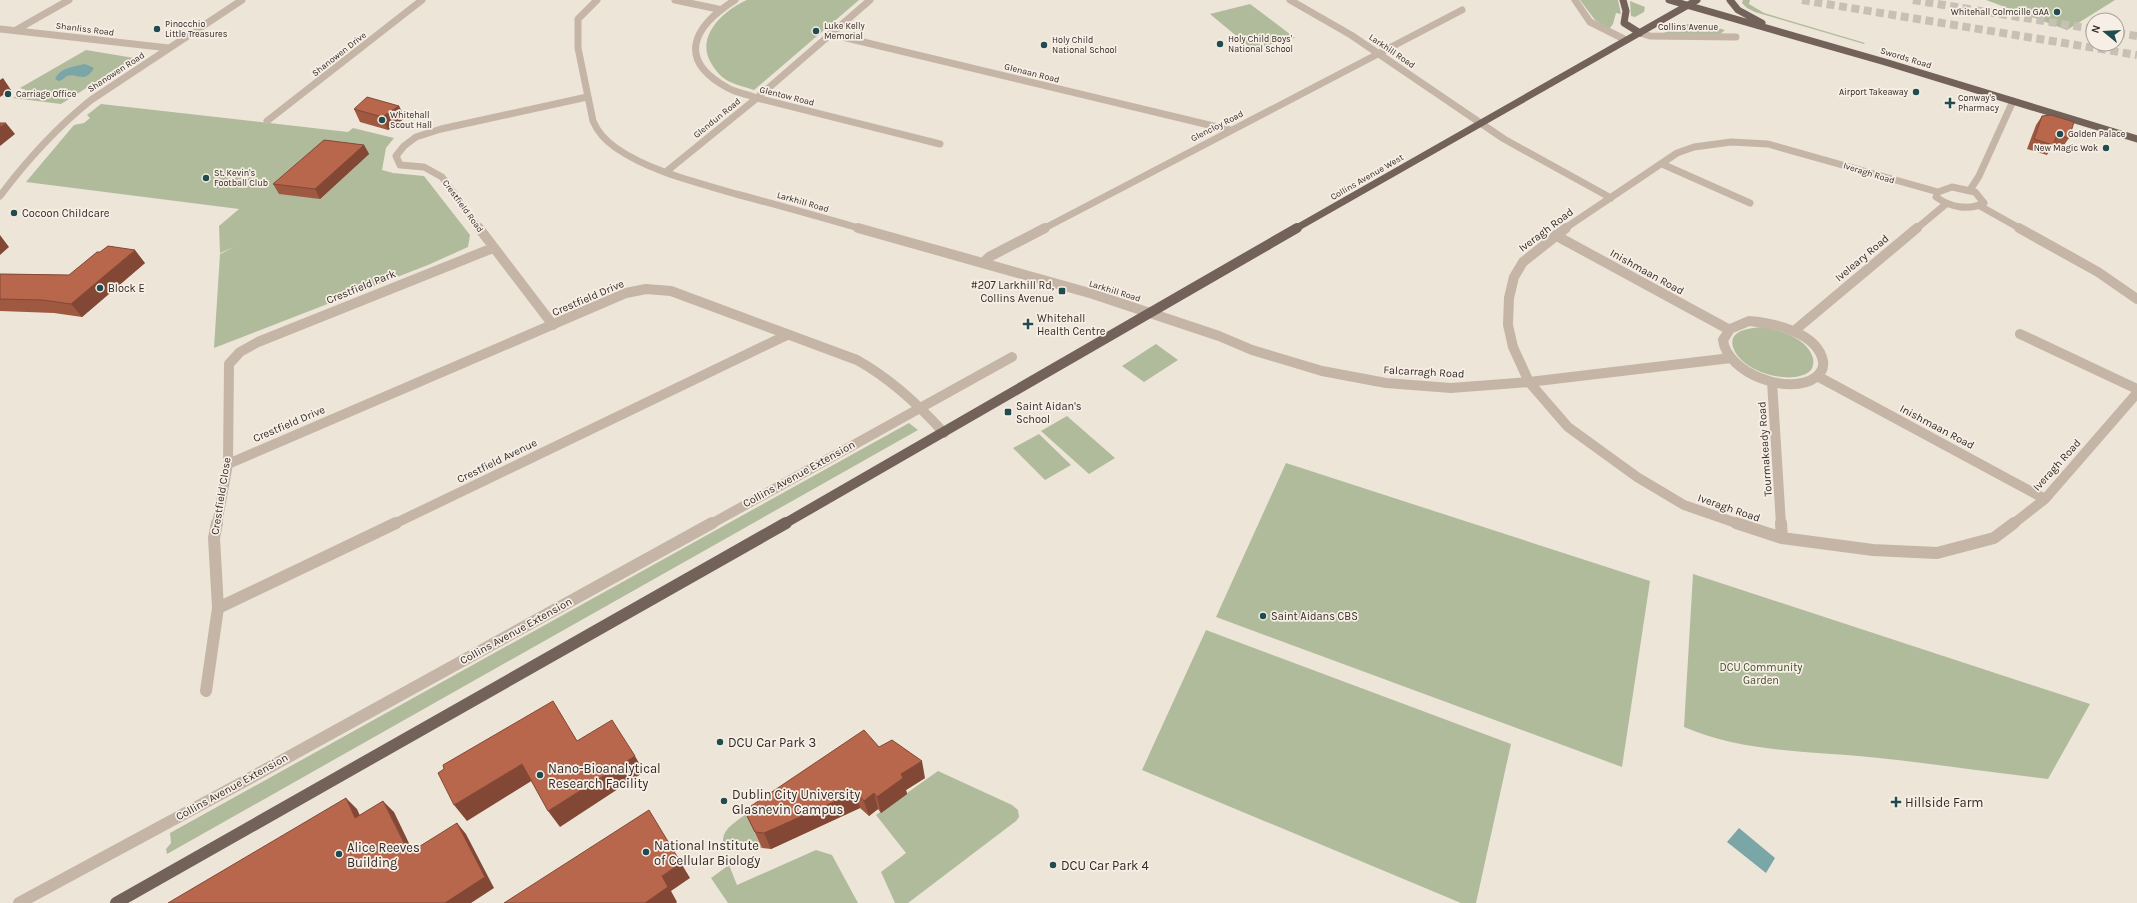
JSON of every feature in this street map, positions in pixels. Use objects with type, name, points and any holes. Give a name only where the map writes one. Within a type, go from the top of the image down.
[{"type":"main road","points":[[1623,0],[1626,11],[1624,23],[1640,33]]},
{"type":"main road","name":"Swords Road","points":[[1669,0],[2137,139]]},
{"type":"main road","name":"Collins Avenue","points":[[1688,6],[1697,0]]},
{"type":"main road","points":[[1730,0],[1738,10],[1777,32]]},
{"type":"main road","name":"Collins Avenue West","points":[[944,432],[1149,312],[1688,6]]},
{"type":"main road","points":[[116,903],[944,432]]},
{"type":"street","points":[[16,30],[69,0]]},
{"type":"street","name":"Shanowen Road","points":[[0,196],[29,158],[71,116],[91,100],[242,0]]},
{"type":"street","name":"Shanowen Drive","points":[[267,122],[422,0]]},
{"type":"street","name":"Larkhill Road","points":[[597,0],[578,19],[576,25],[576,38],[587,97],[597,131],[606,142],[635,159],[698,183],[983,263],[1149,312]]},
{"type":"street","points":[[675,0],[718,9]]},
{"type":"street","name":"Glentow Road","points":[[735,0],[718,9],[702,27],[696,37],[694,47],[696,57],[702,68],[728,88],[757,98],[940,144]]},
{"type":"street","name":"Glendun Road","points":[[667,171],[757,98],[870,0]]},
{"type":"street","name":"Larkhill Road","points":[[1290,0],[1317,14],[1380,54],[1480,124]]},
{"type":"street","points":[[1575,0],[1590,22],[1626,40]]},
{"type":"street","name":"Glencloy Road","points":[[983,263],[989,257],[1462,10]]},
{"type":"street","name":"Shanliss Road","points":[[0,29],[169,48]]},
{"type":"street","name":"Collins Avenue","points":[[1640,33],[1650,36],[1736,36]]},
{"type":"street","name":"Glenaan Road","points":[[830,34],[1230,130]]},
{"type":"street","name":"Crestfield Road","points":[[553,325],[493,248],[442,177],[424,167],[400,164],[396,156],[404,146],[416,137],[441,128],[587,97]]},
{"type":"street","points":[[1980,206],[1984,203],[1981,197],[1970,190],[1979,176],[2013,101]]},
{"type":"street","points":[[1480,124],[1504,139],[1611,198]]},
{"type":"street","name":"Iveragh Road","points":[[1970,190],[1952,187],[1938,192],[1768,144],[1731,142],[1694,147],[1677,153],[1555,235],[1523,262],[1514,277],[1509,298],[1508,325],[1513,347],[1529,382],[1568,427],[1637,477],[1684,505],[1782,538],[1873,550],[1937,553],[1994,538],[2045,499],[2137,393]]},
{"type":"street","points":[[1662,164],[1750,204]]},
{"type":"street","points":[[1938,192],[1936,196],[1946,204],[1971,207],[1980,206],[2098,272],[2129,292],[2137,299]]},
{"type":"street","name":"Iveleary Road","points":[[1794,331],[1946,204]]},
{"type":"street","name":"Inishmaan Road","points":[[1555,235],[1728,329]]},
{"type":"street","name":"Crestfield Park","points":[[240,352],[258,342],[493,248]]},
{"type":"street","name":"Crestfield Drive","points":[[228,464],[626,293],[652,290],[671,290],[787,335],[857,360],[878,371],[921,406],[944,432]]},
{"type":"street","name":"Falcarragh Road","points":[[1149,312],[1219,336],[1252,350],[1322,371],[1386,383],[1451,388],[1529,382],[1731,358]]},
{"type":"street","points":[[1749,321],[1763,322],[1794,331],[1808,339],[1818,349],[1823,360],[1824,369],[1818,377],[1810,382],[1800,384],[1772,382],[1751,373],[1731,358],[1724,348],[1723,337],[1728,329],[1737,324],[1749,321]]},
{"type":"street","points":[[2020,334],[2137,389]]},
{"type":"street","name":"Crestfield Avenue","points":[[218,608],[787,335]]},
{"type":"street","name":"Crestfield Close","points":[[206,691],[218,608],[214,538],[228,464],[229,364],[240,352]]},
{"type":"street","name":"Collins Avenue Extension","points":[[19,903],[243,782],[1012,357]]},
{"type":"street","name":"Inishmaan Road","points":[[1818,377],[2045,499]]},
{"type":"street","name":"Tourmakeady Road","points":[[1772,382],[1782,538]]},
{"type":"green space","points":[[747,0],[859,0],[754,90],[728,81],[718,73],[711,63],[707,53],[709,34],[714,25],[729,10]]},
{"type":"green space","points":[[1580,0],[1618,0],[1621,14],[1616,13],[1613,24],[1609,29],[1595,20]]},
{"type":"green space","points":[[1743,0],[1750,0],[1749,4],[1764,13],[1865,43],[1864,44],[1755,12],[1747,8],[1742,3]]},
{"type":"green space","name":"Whitehall Colmcille GAA","points":[[1986,0],[2115,0],[2096,12],[2085,12],[2085,19],[2067,30]]},
{"type":"green space","points":[[1630,1],[1645,7],[1644,12],[1635,17],[1631,16]]},
{"type":"green space","points":[[1250,4],[1295,38],[1252,49],[1210,14]]},
{"type":"green space","points":[[1687,24],[1703,24],[1725,30],[1720,34],[1661,34]]},
{"type":"green space","points":[[86,50],[134,58],[61,104],[13,98],[26,90],[20,88]]},
{"type":"green space","points":[[101,104],[348,132],[353,128],[394,138],[386,148],[382,170],[393,173],[424,176],[470,235],[468,247],[428,265],[214,348],[220,254],[234,247],[220,253],[219,226],[239,209],[26,182],[74,125],[84,123],[90,118],[87,115]]},
{"type":"green space","points":[[1763,327],[1792,336],[1805,345],[1813,358],[1813,366],[1810,371],[1800,376],[1778,377],[1755,369],[1737,356],[1732,341],[1734,336],[1737,333],[1747,329]]},
{"type":"green space","points":[[1156,344],[1178,360],[1144,382],[1122,366]]},
{"type":"green space","points":[[1067,416],[1115,458],[1089,474],[1041,431]]},
{"type":"green space","points":[[909,423],[918,430],[167,854],[166,849],[171,843],[170,833]]},
{"type":"green space","points":[[1039,434],[1071,465],[1045,480],[1013,448]]},
{"type":"green space","points":[[1286,463],[1650,581],[1622,767],[1216,617]]},
{"type":"green space","name":"DCU Community Garden","points":[[1693,574],[2090,704],[2048,779],[1891,759],[1775,749],[1752,746],[1706,735],[1684,727]]},
{"type":"green space","points":[[1206,630],[1511,744],[1476,903],[1461,903],[1142,770]]},
{"type":"green space","points":[[859,736],[754,832],[762,848],[723,845],[725,833],[735,822]]},
{"type":"green space","points":[[938,771],[1012,805],[1018,810],[1019,817],[1016,821],[908,903],[895,903],[881,872],[906,853],[876,815]]},
{"type":"green space","points":[[816,850],[832,855],[858,903],[728,903],[711,878],[729,865],[737,885]]},
{"type":"water","points":[[85,64],[94,68],[87,76],[80,77],[71,75],[59,81],[55,79],[64,70]]},
{"type":"water","points":[[1739,828],[1775,858],[1766,873],[1727,842]]},
{"type":"building","points":[[367,97],[399,106],[382,117],[354,109]]},
{"type":"building","points":[[2051,115],[2074,122],[2069,138],[2057,135],[2053,145],[2034,139],[2042,116]]},
{"type":"building","points":[[0,123],[6,123],[0,127]]},
{"type":"building","points":[[324,140],[364,145],[315,189],[273,184]]},
{"type":"building","points":[[108,246],[135,250],[71,304],[43,300],[0,299],[0,274],[69,275],[97,252],[100,252]]},
{"type":"building","name":"Nano-Bioanalytical Research Facility","points":[[553,701],[577,741],[612,720],[635,756],[548,811],[522,764],[454,805],[438,773],[444,769],[443,765]]},
{"type":"building","points":[[864,730],[879,747],[892,740],[922,761],[901,774],[903,778],[877,797],[874,793],[864,801],[856,792],[764,833],[755,832],[747,816],[755,812],[751,806]]},
{"type":"building","name":"Alice Reeves Building","points":[[346,798],[355,818],[383,801],[409,853],[457,823],[485,877],[445,903],[168,903]]},
{"type":"building","name":"National Institute of Cellular Biology","points":[[649,810],[681,863],[662,876],[668,887],[645,903],[504,903]]},
{"type":"tunnel","points":[[1802,0],[2137,55]]},
{"type":"tunnel","points":[[1913,0],[2085,28]]},
{"type":"tunnel","points":[[2125,34],[2137,36]]},
{"type":"place","name":"Whitehall Colmcille GAA","points":[[2057,12]]},
{"type":"place","name":"Pinocchio Little Treasures","points":[[157,29]]},
{"type":"place","name":"Luke Kelly Memorial","points":[[816,31]]},
{"type":"place","name":"Holy Child Boys' National School","points":[[1220,44]]},
{"type":"place","name":"Holy Child National School","points":[[1044,45]]},
{"type":"place","name":"Airport Takeaway","points":[[1916,92]]},
{"type":"place","name":"Carriage Office","points":[[8,94]]},
{"type":"place","name":"Conway's Pharmacy","points":[[1950,103]]},
{"type":"place","name":"Whitehall Scout Hall","points":[[382,120]]},
{"type":"place","name":"Golden Palace","points":[[2060,134]]},
{"type":"place","name":"New Magic Wok","points":[[2106,148]]},
{"type":"place","name":"St. Kevin's Football Club","points":[[206,178]]},
{"type":"place","name":"Cocoon Childcare","points":[[14,213]]},
{"type":"place","name":"Block E","points":[[100,288]]},
{"type":"place","name":"#207 Larkhill Rd, Collins Avenue","points":[[1062,291]]},
{"type":"place","name":"Whitehall Health Centre","points":[[1028,324]]},
{"type":"place","name":"Saint Aidan's School","points":[[1008,412]]},
{"type":"place","name":"Saint Aidans CBS","points":[[1263,616]]},
{"type":"place","name":"DCU Car Park 3","points":[[720,742]]},
{"type":"place","name":"Nano-Bioanalytical Research Facility","points":[[540,775]]},
{"type":"place","name":"Dublin City University Glasnevin Campus","points":[[724,801]]},
{"type":"place","name":"Hillside Farm","points":[[1896,802]]},
{"type":"place","name":"National Institute of Cellular Biology","points":[[646,852]]},
{"type":"place","name":"Alice Reeves Building","points":[[339,854]]},
{"type":"place","name":"DCU Car Park 4","points":[[1053,865]]}]
